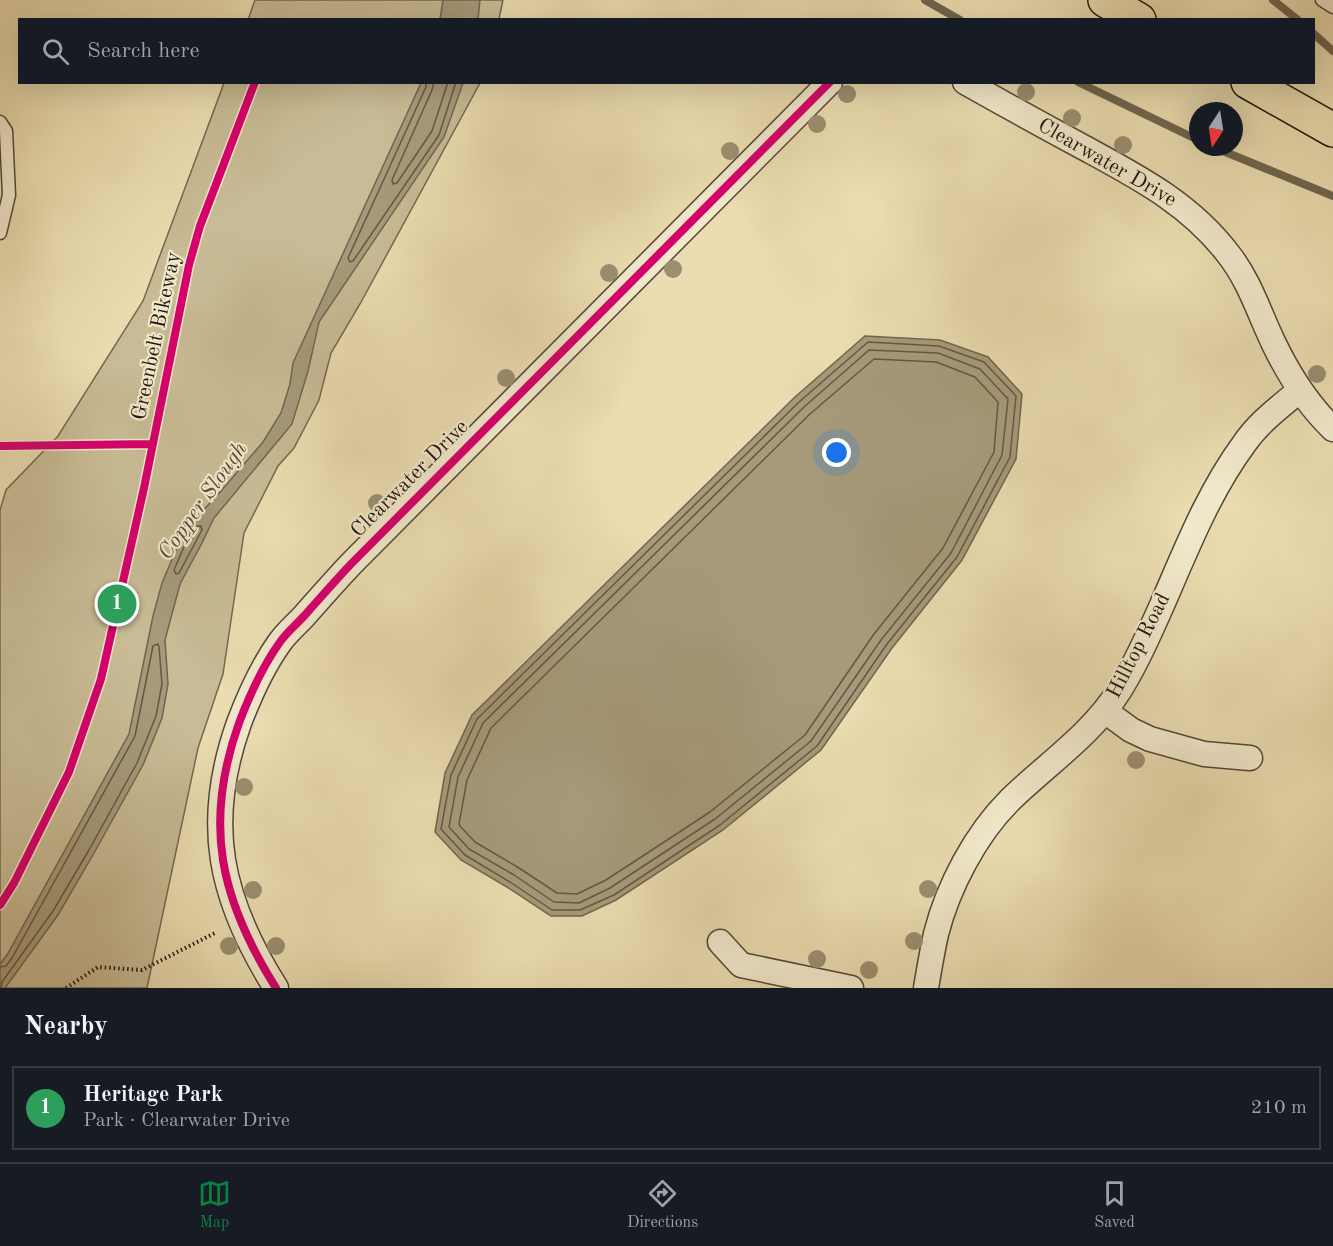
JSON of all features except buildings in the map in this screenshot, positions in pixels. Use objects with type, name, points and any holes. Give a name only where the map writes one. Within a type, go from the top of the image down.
[{"type":"highway","points":[[1105,0],[1136,18]]},
{"type":"highway","points":[[1252,84],[1333,130]]},
{"type":"street","name":"Clearwater Drive","points":[[276,988],[260,964],[237,914],[226,880],[220,847],[219,817],[229,756],[248,699],[263,668],[282,640],[351,564],[828,84]]},
{"type":"street","name":"Clearwater Drive","points":[[969,84],[1130,172],[1172,199],[1200,223],[1228,253],[1244,277],[1274,345],[1300,390],[1333,429]]},
{"type":"street","name":"Hilltop Road","points":[[926,988],[937,933],[949,896],[971,852],[989,825],[1010,801],[1083,736],[1106,711],[1147,638],[1194,532],[1224,474],[1245,442],[1269,415],[1300,390]]},
{"type":"street","points":[[1106,711],[1131,730],[1150,739],[1204,754],[1250,758]]},
{"type":"street","points":[[720,942],[741,965],[851,988]]},
{"type":"lane","points":[[1322,0],[1333,7]]},
{"type":"lane","points":[[0,122],[6,131],[9,195],[0,233]]},
{"type":"path","points":[[66,988],[98,967],[142,970],[214,933]]},
{"type":"shaded area","points":[[255,0],[503,0],[499,18],[249,18]]},
{"type":"shaded area","points":[[224,84],[479,84],[331,353],[319,400],[294,448],[278,466],[244,533],[223,674],[198,748],[147,988],[0,988],[0,510],[6,490],[58,436],[143,301]]},
{"type":"water","points":[[443,0],[480,0],[478,18],[440,18]]},
{"type":"water","points":[[421,84],[463,84],[444,137],[319,322],[308,371],[292,424],[214,518],[180,584],[165,640],[168,684],[162,718],[143,765],[58,915],[5,988],[0,988],[0,964],[129,734],[153,616],[162,583],[184,531],[263,442],[281,413],[290,384],[293,363]]},
{"type":"water","points":[[865,336],[940,340],[988,357],[1022,394],[1016,459],[962,560],[892,648],[821,750],[723,830],[616,900],[582,916],[551,916],[461,860],[435,832],[445,773],[472,715],[795,397]]},
{"type":"waterway","points":[[925,0],[956,18]]},
{"type":"waterway","points":[[1273,0],[1296,18]]},
{"type":"waterway","points":[[1315,35],[1333,51]]},
{"type":"waterway","points":[[1082,84],[1189,136]]},
{"type":"waterway","points":[[1235,156],[1333,196]]},
{"type":"cycle path","name":"Greenbelt Bikeway","points":[[0,905],[14,883],[69,772],[101,679],[144,488],[189,265],[200,226],[254,84]]},
{"type":"cycle path","points":[[276,988],[257,955],[230,892],[223,860],[220,828],[222,795],[228,760],[243,712],[268,661],[280,642],[351,564],[828,84]]},
{"type":"cycle path","points":[[0,446],[152,444]]},
{"type":"place","name":"Heritage Park","points":[[117,604]]},
{"type":"water label","name":"Copper Slough","points":[[203,501]]}]
